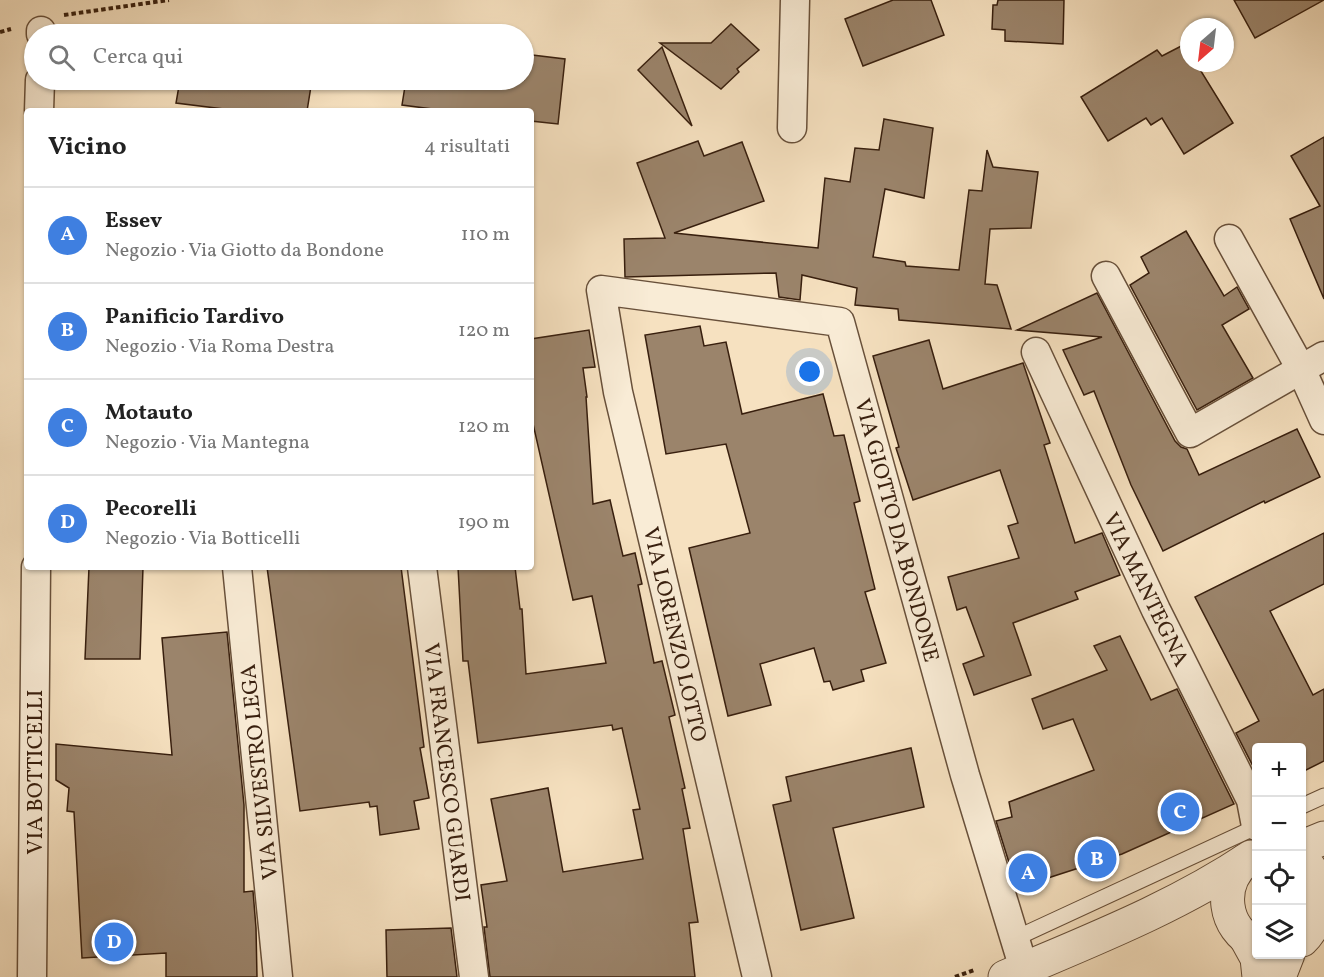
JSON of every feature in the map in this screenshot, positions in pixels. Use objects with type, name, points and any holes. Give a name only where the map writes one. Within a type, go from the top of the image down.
[{"type":"street","points":[[792,128],[795,0]]},
{"type":"street","points":[[39,108],[40,90]]},
{"type":"street","points":[[1229,239],[1313,362],[1324,420]]},
{"type":"street","points":[[1106,276],[1190,433],[1313,362]]},
{"type":"street","name":"VIA GIOTTO DA BONDONE","points":[[601,290],[840,322],[1014,962]]},
{"type":"street","name":"VIA LORENZO LOTTO","points":[[601,290],[618,392],[758,977]]},
{"type":"street","name":"VIA MANTEGNA","points":[[1036,352],[1156,609],[1251,800],[1252,810]]},
{"type":"street","name":"VIA BOTTICELLI","points":[[32,977],[36,570]]},
{"type":"street","name":"VIA SILVESTRO LEGA","points":[[237,570],[278,977]]},
{"type":"street","name":"VIA FRANCESCO GUARDI","points":[[422,570],[474,977]]},
{"type":"street","points":[[1306,845],[1324,838]]},
{"type":"street","points":[[1130,923],[1205,886],[1252,844]]},
{"type":"street","points":[[1252,846],[1228,887],[1227,901],[1257,958],[1259,977]]},
{"type":"street","points":[[1306,863],[1320,879],[1324,904],[1316,926],[1306,936]]},
{"type":"street","points":[[1014,962],[1203,900],[1222,908],[1245,934]]},
{"type":"street","points":[[1279,977],[1286,959]]},
{"type":"lane","points":[[1306,805],[1324,796]]},
{"type":"lane","points":[[1014,962],[1252,843]]},
{"type":"path","points":[[52,24],[127,3],[169,0]]},
{"type":"path","points":[[0,32],[24,29]]},
{"type":"building","points":[[893,0],[931,0],[944,35],[863,66],[845,19]]},
{"type":"building","points":[[998,0],[1064,0],[1063,44],[1005,41],[1005,30],[992,29],[993,5],[997,5]]},
{"type":"building","points":[[1234,0],[1324,0],[1255,38]]},
{"type":"building","points":[[731,24],[759,50],[737,69],[739,72],[721,89],[660,43],[711,43]]},
{"type":"building","points":[[662,47],[692,126],[638,70]]},
{"type":"building","points":[[1180,47],[1180,72],[1202,72],[1233,123],[1184,154],[1162,118],[1151,125],[1146,118],[1108,141],[1081,97],[1157,50],[1162,56]]},
{"type":"building","points":[[534,55],[565,59],[558,124],[534,121],[534,108],[425,108],[402,105],[404,90],[534,90]]},
{"type":"building","points":[[178,90],[310,90],[307,108],[216,108],[176,103]]},
{"type":"building","points":[[884,119],[933,128],[924,198],[885,189],[873,257],[905,262],[906,266],[959,270],[969,190],[982,191],[987,150],[993,167],[1038,172],[1031,228],[990,229],[985,284],[997,285],[1011,329],[899,320],[898,309],[855,305],[857,288],[802,275],[800,300],[779,297],[776,273],[625,277],[624,239],[665,238],[637,163],[698,141],[704,156],[742,142],[764,201],[674,233],[818,248],[825,178],[850,182],[855,148],[879,150]]},
{"type":"building","points":[[1324,137],[1324,299],[1290,219],[1320,206],[1291,156]]},
{"type":"building","points":[[1186,231],[1224,296],[1237,287],[1249,309],[1222,325],[1253,378],[1197,410],[1130,285],[1149,273],[1141,257]]},
{"type":"building","points":[[1097,293],[1175,441],[1187,449],[1199,475],[1297,429],[1320,477],[1265,503],[1264,501],[1163,551],[1131,485],[1094,391],[1084,395],[1063,350],[1102,337],[1017,330]]},
{"type":"building","points":[[700,326],[704,346],[726,342],[742,414],[823,394],[834,436],[844,435],[860,501],[854,503],[875,589],[865,592],[886,663],[861,670],[864,681],[833,690],[830,681],[824,682],[814,648],[760,664],[771,705],[728,716],[689,548],[750,533],[726,444],[666,454],[645,335]]},
{"type":"building","points":[[589,330],[595,367],[583,368],[587,397],[593,504],[610,500],[623,556],[635,553],[642,584],[638,585],[654,663],[662,661],[675,715],[669,717],[685,788],[682,789],[690,828],[683,829],[698,922],[689,923],[695,977],[490,977],[484,927],[487,927],[481,885],[507,881],[491,799],[548,788],[563,872],[643,859],[633,810],[640,809],[622,728],[613,730],[612,725],[478,743],[468,661],[463,661],[458,570],[515,570],[520,609],[522,609],[526,674],[606,663],[592,596],[573,600],[534,428],[534,339]]},
{"type":"building","points":[[929,340],[943,389],[1023,363],[1050,443],[1044,445],[1075,543],[1102,533],[1120,575],[1075,592],[1078,599],[1013,623],[1031,675],[974,695],[963,664],[984,656],[966,607],[957,610],[948,577],[1019,558],[1008,526],[1018,523],[1000,470],[913,500],[896,448],[899,447],[873,356]]},
{"type":"building","points":[[1324,533],[1324,584],[1270,611],[1313,695],[1324,689],[1324,761],[1306,770],[1306,743],[1252,743],[1252,764],[1236,733],[1259,721],[1195,597]]},
{"type":"building","points":[[89,570],[143,570],[140,659],[85,659]]},
{"type":"building","points":[[267,570],[401,570],[424,747],[420,748],[429,798],[414,801],[419,829],[380,835],[377,806],[370,807],[369,802],[300,811]]},
{"type":"building","points":[[227,632],[244,805],[244,892],[253,891],[257,977],[166,977],[166,953],[82,958],[74,812],[67,811],[69,788],[56,780],[56,744],[172,755],[162,638]]},
{"type":"building","points":[[1120,636],[1151,700],[1177,689],[1234,804],[1122,854],[1017,888],[996,821],[1012,817],[1009,802],[1094,770],[1073,719],[1043,729],[1032,699],[1107,670],[1094,646]]},
{"type":"building","points":[[911,748],[924,807],[833,828],[854,918],[801,930],[773,805],[791,801],[786,777]]},
{"type":"building","points":[[451,928],[457,977],[387,977],[386,930]]},
{"type":"place","name":"Motauto","points":[[1180,812]]},
{"type":"place","name":"Panificio Tardivo","points":[[1097,859]]},
{"type":"place","name":"Essev","points":[[1028,873]]},
{"type":"place","name":"Pecorelli","points":[[114,942]]}]
